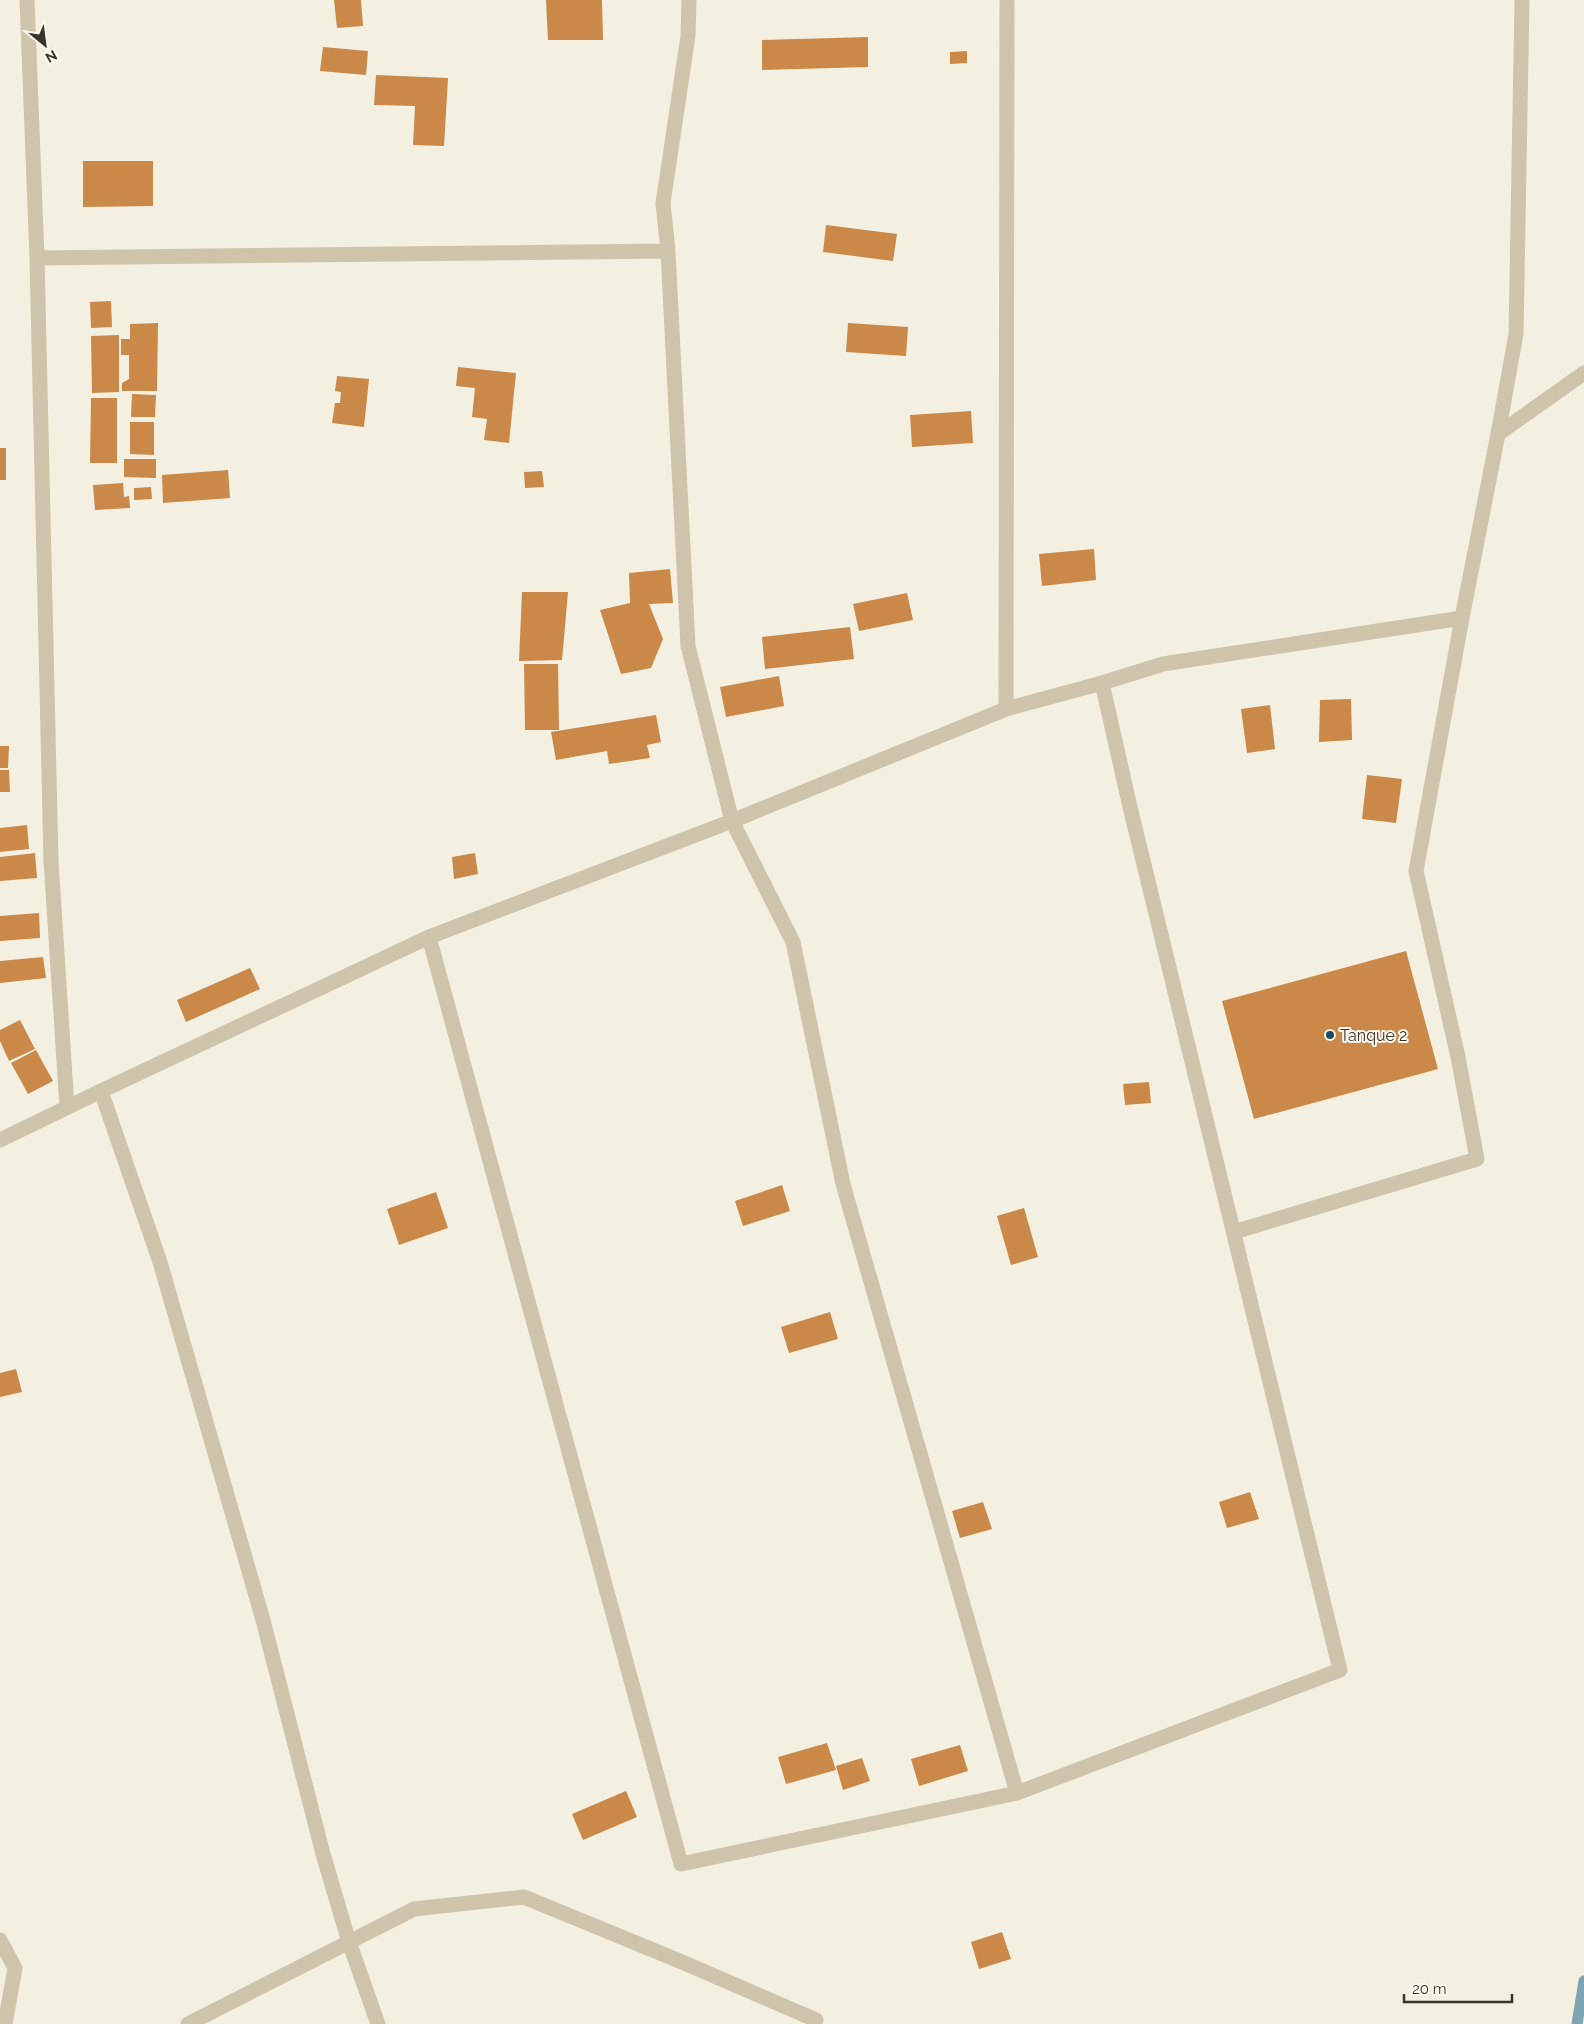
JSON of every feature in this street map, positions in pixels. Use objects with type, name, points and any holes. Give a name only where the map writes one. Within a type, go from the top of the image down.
[{"type":"street","points":[[27,0],[37,258],[51,860],[67,1107]]},
{"type":"street","points":[[689,0],[688,36],[663,203],[668,251],[688,646],[732,821],[793,942],[843,1184],[1017,1793]]},
{"type":"street","points":[[1006,709],[1007,0]]},
{"type":"street","points":[[1234,1232],[1477,1159],[1458,1058],[1416,871],[1516,334],[1522,0]]},
{"type":"street","points":[[37,258],[668,251]]},
{"type":"street","points":[[1498,434],[1584,373]]},
{"type":"street","points":[[0,1140],[429,937],[732,821],[1006,709],[1102,683],[1162,664],[1462,618]]},
{"type":"street","points":[[429,937],[682,1864],[1017,1793],[1340,1670],[1102,683]]},
{"type":"street","points":[[101,1091],[163,1271],[260,1610],[323,1854],[349,1942],[378,2024]]},
{"type":"street","points":[[188,2024],[414,1909],[524,1897],[816,2020]]},
{"type":"street","points":[[0,1940],[16,1968],[5,2024]]},
{"type":"building","points":[[334,0],[361,0],[363,26],[337,28]]},
{"type":"building","points":[[546,0],[602,0],[603,40],[548,40]]},
{"type":"building","points":[[868,37],[868,67],[762,70],[762,40]]},
{"type":"building","points":[[323,47],[368,51],[366,75],[320,71]]},
{"type":"building","points":[[967,51],[967,63],[950,64],[950,52]]},
{"type":"building","points":[[376,75],[448,78],[444,146],[413,145],[415,106],[374,105]]},
{"type":"building","points":[[83,161],[153,161],[153,206],[83,207]]},
{"type":"building","points":[[826,225],[897,234],[893,261],[823,252]]},
{"type":"building","points":[[111,301],[112,327],[91,328],[90,302]]},
{"type":"building","points":[[158,323],[157,391],[122,391],[122,383],[129,379],[129,355],[121,355],[121,339],[130,339],[130,324]]},
{"type":"building","points":[[848,323],[908,327],[906,356],[846,352]]},
{"type":"building","points":[[119,335],[119,392],[92,393],[91,336]]},
{"type":"building","points":[[458,367],[516,373],[509,443],[484,440],[487,419],[472,417],[475,388],[456,386]]},
{"type":"building","points":[[337,376],[369,379],[364,427],[332,423],[335,403],[340,403],[341,392],[335,391]]},
{"type":"building","points":[[132,394],[156,395],[155,417],[131,417]]},
{"type":"building","points":[[91,398],[117,398],[117,463],[90,463]]},
{"type":"building","points":[[971,411],[973,443],[912,447],[910,415]]},
{"type":"building","points":[[130,422],[154,422],[154,455],[130,454]]},
{"type":"building","points":[[0,448],[6,448],[6,480],[0,480]]},
{"type":"building","points":[[124,459],[156,459],[156,478],[124,477]]},
{"type":"building","points":[[228,470],[230,498],[163,503],[162,475]]},
{"type":"building","points":[[542,471],[544,487],[525,488],[524,472]]},
{"type":"building","points":[[123,483],[124,497],[129,496],[130,508],[95,510],[93,485]]},
{"type":"building","points":[[151,487],[152,499],[134,500],[134,488]]},
{"type":"building","points":[[1094,549],[1096,580],[1042,586],[1039,554]]},
{"type":"building","points":[[670,569],[673,603],[649,604],[663,639],[651,668],[621,674],[600,610],[630,603],[629,573]]},
{"type":"building","points":[[522,592],[568,592],[562,660],[519,661]]},
{"type":"building","points":[[907,593],[913,620],[859,631],[853,604]]},
{"type":"building","points":[[850,627],[854,659],[765,669],[762,637]]},
{"type":"building","points":[[524,664],[558,664],[559,730],[525,730]]},
{"type":"building","points":[[779,676],[784,706],[726,717],[720,687]]},
{"type":"building","points":[[1351,699],[1352,740],[1319,742],[1320,700]]},
{"type":"building","points":[[1270,705],[1275,749],[1247,753],[1241,709]]},
{"type":"building","points":[[656,715],[661,742],[647,745],[650,758],[609,764],[607,751],[556,760],[551,732]]},
{"type":"building","points":[[0,746],[9,746],[8,768],[0,768]]},
{"type":"building","points":[[0,770],[9,770],[10,792],[0,792]]},
{"type":"building","points":[[1367,775],[1402,779],[1396,823],[1362,819]]},
{"type":"building","points":[[27,825],[29,849],[0,852],[0,828]]},
{"type":"building","points":[[35,853],[37,878],[0,881],[0,857]]},
{"type":"building","points":[[475,853],[478,874],[454,879],[452,857]]},
{"type":"building","points":[[39,913],[40,938],[0,941],[0,916]]},
{"type":"building","name":"Tanque 2","points":[[1406,951],[1438,1069],[1254,1119],[1222,1001]]},
{"type":"building","points":[[43,957],[46,978],[0,983],[0,961]]},
{"type":"building","points":[[250,968],[260,989],[186,1022],[177,1000]]},
{"type":"building","points":[[20,1020],[35,1049],[9,1061],[0,1041],[0,1030]]},
{"type":"building","points":[[36,1050],[53,1081],[28,1094],[11,1063]]},
{"type":"building","points":[[1149,1082],[1151,1103],[1125,1105],[1123,1084]]},
{"type":"building","points":[[782,1185],[790,1211],[743,1226],[735,1201]]},
{"type":"building","points":[[436,1192],[448,1228],[399,1245],[387,1209]]},
{"type":"building","points":[[1024,1208],[1038,1257],[1011,1265],[997,1216]]},
{"type":"building","points":[[830,1312],[838,1339],[789,1353],[781,1327]]},
{"type":"building","points":[[16,1369],[22,1392],[0,1397],[0,1373]]},
{"type":"building","points":[[1250,1492],[1259,1519],[1227,1528],[1219,1502]]},
{"type":"building","points":[[983,1502],[992,1529],[960,1538],[952,1511]]},
{"type":"building","points":[[827,1743],[836,1770],[786,1784],[778,1757]]},
{"type":"building","points":[[960,1745],[968,1771],[919,1786],[911,1759]]},
{"type":"building","points":[[862,1758],[870,1781],[843,1790],[836,1766]]},
{"type":"building","points":[[626,1791],[637,1817],[583,1840],[572,1814]]},
{"type":"building","points":[[1002,1932],[1011,1959],[979,1969],[971,1942]]},
{"type":"waterway","points":[[1577,2024],[1584,1981]]},
{"type":"place","name":"Tanque 2","points":[[1330,1035]]}]
